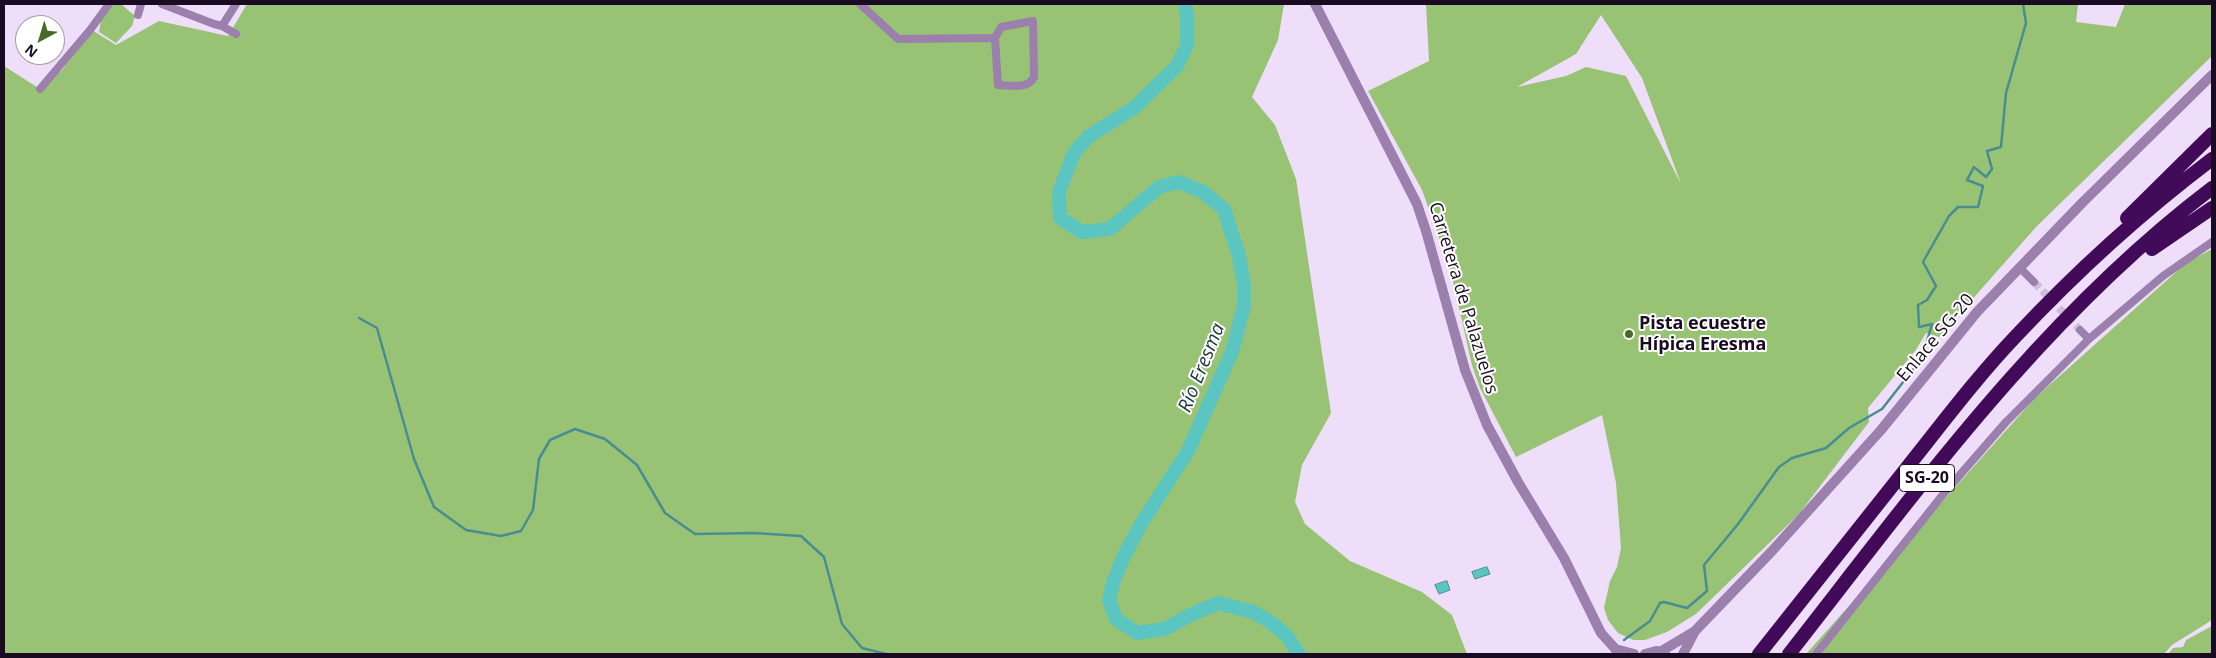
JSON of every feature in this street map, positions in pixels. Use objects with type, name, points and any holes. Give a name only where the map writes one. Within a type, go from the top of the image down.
[{"type":"highway","points":[[2066,285],[2117,227],[2212,134]]},
{"type":"highway","name":"SG-20","points":[[1759,654],[1947,416],[2015,337],[2066,285],[2152,207],[2212,159]]},
{"type":"highway","name":"SG-20","points":[[1789,654],[1924,481],[2002,386],[2075,309],[2130,256],[2212,188]]},
{"type":"highway","points":[[2075,309],[2106,288],[2150,250],[2212,208]]},
{"type":"street","points":[[40,89],[90,30],[109,4]]},
{"type":"street","points":[[138,15],[141,4]]},
{"type":"street","points":[[162,4],[222,26],[236,34]]},
{"type":"street","points":[[222,26],[236,4]]},
{"type":"street","points":[[860,4],[898,39],[995,38]]},
{"type":"street","name":"Carretera de Palazuelos","points":[[1315,4],[1417,204],[1465,370],[1487,425],[1518,482],[1564,558],[1601,633],[1618,652],[1634,654]]},
{"type":"street","points":[[1034,21],[1034,78],[1027,86],[998,85],[995,38],[1001,27],[1034,21]]},
{"type":"street","name":"Enlace SG-20","points":[[1664,653],[1695,631],[1772,551],[1880,430],[1977,312],[2019,267],[2212,75]]},
{"type":"street","points":[[1816,654],[1945,492],[2006,422],[2089,340],[2163,276],[2212,242]]},
{"type":"street","points":[[2019,267],[2034,282]]},
{"type":"street","points":[[2080,330],[2089,340]]},
{"type":"street","name":"Enlace SG-20","points":[[1683,654],[1695,631]]},
{"type":"street","points":[[1645,654],[1664,653]]},
{"type":"shaded area","points":[[114,4],[121,4],[135,16],[132,26],[116,43],[99,32],[101,20]]},
{"type":"shaded area","points":[[247,4],[1284,4],[1278,40],[1252,97],[1275,125],[1296,179],[1331,413],[1302,465],[1295,502],[1305,524],[1350,561],[1422,592],[1452,615],[1467,654],[4,654],[4,66],[40,89],[62,70],[92,30],[116,45],[159,21],[228,36]]},
{"type":"shaded area","points":[[1426,4],[2078,4],[2076,22],[2116,27],[2125,4],[2212,4],[2212,56],[2037,226],[1939,337],[1926,333],[1915,351],[1868,408],[1869,422],[1799,514],[1696,614],[1667,632],[1645,640],[1633,640],[1618,633],[1608,620],[1604,608],[1610,581],[1617,567],[1621,548],[1616,483],[1602,415],[1516,457],[1480,388],[1472,365],[1450,268],[1422,190],[1368,91],[1429,61]],"holes":[[[1601,15],[1642,78],[1681,184],[1626,76],[1586,67],[1566,76],[1517,87],[1576,54]]]},
{"type":"shaded area","points":[[2212,249],[2212,620],[2172,645],[2164,654],[1806,654],[2035,398],[2185,264]]},
{"type":"shaded area","points":[[1487,567],[1490,574],[1475,579],[1472,572]]},
{"type":"shaded area","points":[[1447,581],[1450,590],[1439,594],[1435,585]]},
{"type":"shaded area","points":[[2212,626],[2212,654],[2168,654],[2173,648],[2183,647],[2186,640]]},
{"type":"waterway","name":"Río Eresma","points":[[1185,4],[1187,45],[1177,66],[1135,107],[1088,137],[1074,153],[1059,192],[1060,218],[1082,232],[1110,229],[1159,187],[1179,182],[1203,192],[1224,209],[1239,256],[1244,284],[1244,306],[1232,352],[1188,451],[1141,524],[1125,554],[1114,580],[1109,600],[1116,619],[1137,633],[1165,629],[1188,616],[1218,603],[1253,612],[1269,621],[1286,635],[1299,654]]},
{"type":"waterway","points":[[1624,640],[1650,621],[1660,603],[1664,602],[1687,608],[1707,591],[1704,565],[1738,524],[1779,467],[1792,458],[1826,448],[1849,428],[1882,409],[1922,358],[1932,324],[1919,327],[1918,305],[1927,300],[1936,286],[1923,262],[1949,216],[1958,207],[1978,207],[1983,186],[1967,180],[1974,167],[1986,177],[1992,169],[1987,151],[2001,147],[2006,93],[2026,23],[2023,4]]},
{"type":"waterway","points":[[359,318],[377,328],[414,459],[434,507],[466,530],[501,536],[521,531],[533,510],[539,459],[550,440],[575,429],[605,439],[637,465],[665,513],[695,534],[754,533],[801,536],[824,557],[842,624],[862,648],[886,654]]},
{"type":"tunnel","points":[[2034,282],[2080,330]]},
{"type":"place","name":"Pista ecuestre Hípica Eresma","points":[[1629,334]]}]
